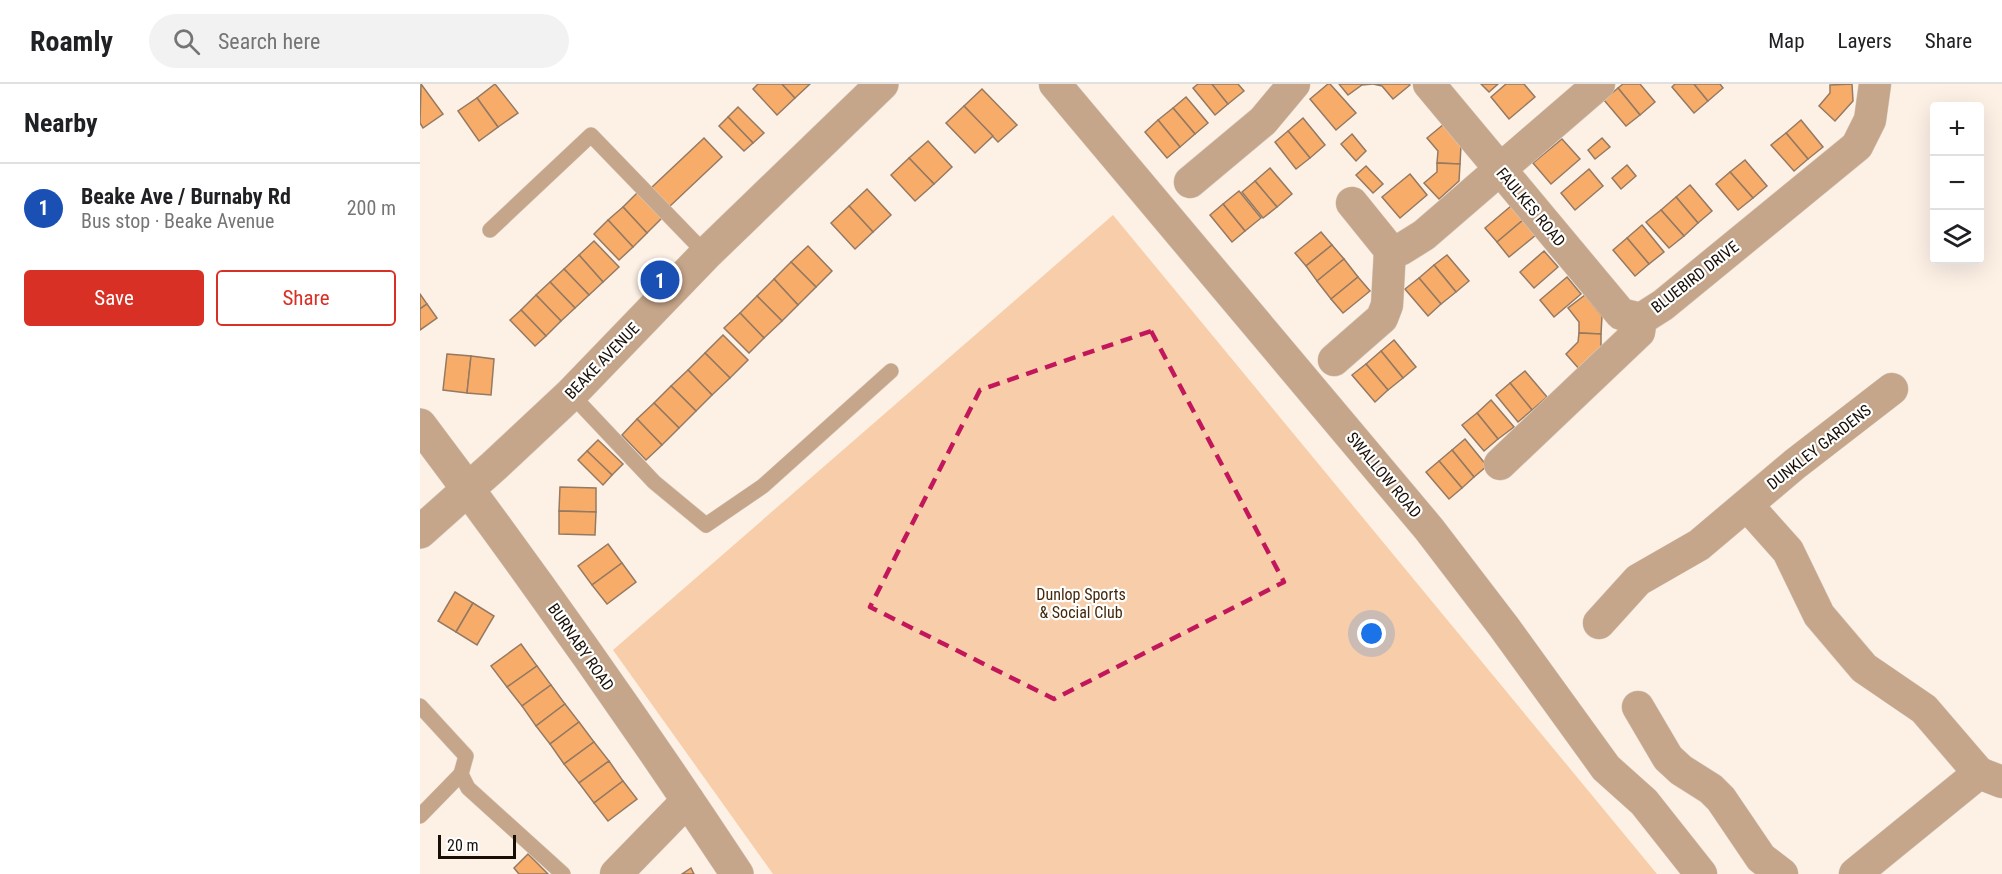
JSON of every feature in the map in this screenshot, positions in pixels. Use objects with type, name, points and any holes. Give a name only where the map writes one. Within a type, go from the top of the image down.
[{"type":"street","name":"BEAKE AVENUE","points":[[420,532],[571,394],[706,254],[882,84]]},
{"type":"street","name":"SWALLOW ROAD","points":[[1055,84],[1429,529],[1504,627],[1606,768],[1644,802],[1701,874]]},
{"type":"street","points":[[1190,182],[1263,121],[1294,84]]},
{"type":"street","name":"FAULKES ROAD","points":[[1429,84],[1621,314],[1641,319]]},
{"type":"street","points":[[1390,250],[1400,250],[1424,235],[1599,84]]},
{"type":"street","name":"BLUEBIRD DRIVE","points":[[1500,464],[1639,332],[1641,319],[1663,305],[1857,146],[1870,120],[1875,84]]},
{"type":"street","points":[[1334,360],[1382,318],[1387,305],[1390,250],[1352,204]]},
{"type":"street","name":"DUNKLEY GARDENS","points":[[1599,622],[1638,580],[1699,545],[1795,464],[1892,389]]},
{"type":"street","name":"BURNABY ROAD","points":[[420,424],[469,489],[688,800],[737,874]]},
{"type":"street","points":[[1747,505],[1788,551],[1819,615],[1864,668],[1924,709],[1991,777],[1855,874]]},
{"type":"street","points":[[1638,707],[1668,758],[1721,799],[1761,858],[1782,874]]},
{"type":"street","points":[[616,874],[688,800]]},
{"type":"lane","points":[[490,230],[591,135],[706,254]]},
{"type":"lane","points":[[571,394],[654,482],[706,525],[763,486],[891,371]]},
{"type":"lane","points":[[420,706],[466,756],[461,774],[420,816]]},
{"type":"lane","points":[[461,774],[468,788],[563,874]]},
{"type":"highlighted area","points":[[1151,331],[1284,582],[1054,699],[870,607],[980,390]]},
{"type":"green space","name":"Dunlop Sports & Social Club","points":[[1113,215],[1657,874],[773,874],[613,650]]},
{"type":"building","points":[[421,84],[443,114],[423,128],[420,123]]},
{"type":"building","points":[[495,84],[518,113],[498,127],[477,98]]},
{"type":"building","points":[[758,84],[782,84],[795,98],[777,115],[753,89]]},
{"type":"building","points":[[782,84],[810,84],[795,98]]},
{"type":"building","points":[[1198,84],[1212,84],[1228,104],[1215,115],[1193,88]]},
{"type":"building","points":[[1212,84],[1238,84],[1244,91],[1228,104]]},
{"type":"building","points":[[1328,84],[1356,113],[1336,130],[1310,99]]},
{"type":"building","points":[[1339,84],[1373,84],[1362,85],[1348,95]]},
{"type":"building","points":[[1373,84],[1410,85],[1393,99],[1382,86]]},
{"type":"building","points":[[1481,84],[1498,84],[1489,92]]},
{"type":"building","points":[[1506,84],[1524,84],[1535,97],[1509,119],[1491,97]]},
{"type":"building","points":[[1623,84],[1640,84],[1655,102],[1640,115],[1618,88]]},
{"type":"building","points":[[1675,84],[1694,84],[1708,101],[1694,113],[1672,87]]},
{"type":"building","points":[[1694,84],[1720,84],[1723,88],[1708,101]]},
{"type":"building","points":[[1852,84],[1853,101],[1835,121],[1819,106],[1830,93],[1830,85]]},
{"type":"building","points":[[1618,88],[1640,115],[1626,126],[1604,100]]},
{"type":"building","points":[[982,89],[1017,125],[998,142],[964,106]]},
{"type":"building","points":[[1186,97],[1208,123],[1195,134],[1173,108]]},
{"type":"building","points":[[477,98],[498,127],[479,141],[458,111]]},
{"type":"building","points":[[964,106],[993,136],[975,153],[946,123]]},
{"type":"building","points":[[738,107],[764,133],[753,143],[728,117]]},
{"type":"building","points":[[1173,108],[1195,134],[1180,147],[1158,120]]},
{"type":"building","points":[[728,117],[753,143],[744,151],[719,126]]},
{"type":"building","points":[[1303,118],[1325,145],[1310,158],[1288,131]]},
{"type":"building","points":[[1158,120],[1180,147],[1167,158],[1145,132]]},
{"type":"building","points":[[1801,120],[1823,147],[1808,159],[1786,133]]},
{"type":"building","points":[[1444,124],[1461,145],[1460,164],[1437,163],[1438,151],[1427,138]]},
{"type":"building","points":[[1288,131],[1310,158],[1296,169],[1275,142]]},
{"type":"building","points":[[1786,133],[1808,159],[1794,171],[1771,145]]},
{"type":"building","points":[[1352,134],[1366,151],[1356,161],[1341,144]]},
{"type":"building","points":[[704,138],[722,157],[669,207],[651,188]]},
{"type":"building","points":[[1602,138],[1610,147],[1595,159],[1588,150]]},
{"type":"building","points":[[1562,139],[1580,159],[1551,184],[1533,163]]},
{"type":"building","points":[[928,141],[952,167],[934,184],[909,158]]},
{"type":"building","points":[[909,158],[934,184],[915,201],[891,175]]},
{"type":"building","points":[[1745,160],[1767,186],[1753,198],[1730,172]]},
{"type":"building","points":[[1437,163],[1460,164],[1459,181],[1439,199],[1424,183],[1437,172]]},
{"type":"building","points":[[1627,165],[1636,176],[1621,189],[1612,178]]},
{"type":"building","points":[[1366,166],[1383,184],[1373,193],[1356,175]]},
{"type":"building","points":[[1270,168],[1292,194],[1277,207],[1255,181]]},
{"type":"building","points":[[1589,169],[1603,186],[1575,210],[1561,193]]},
{"type":"building","points":[[1730,172],[1753,198],[1738,210],[1716,184]]},
{"type":"building","points":[[1410,174],[1427,195],[1400,218],[1382,197]]},
{"type":"building","points":[[1255,181],[1277,207],[1263,218],[1242,192]]},
{"type":"building","points":[[1690,185],[1712,211],[1698,223],[1676,197]]},
{"type":"building","points":[[867,189],[891,215],[873,232],[849,206]]},
{"type":"building","points":[[1239,191],[1261,218],[1245,231],[1223,204]]},
{"type":"building","points":[[638,192],[662,218],[647,233],[623,207]]},
{"type":"building","points":[[1676,197],[1698,223],[1684,236],[1661,210]]},
{"type":"building","points":[[1223,204],[1245,231],[1232,242],[1210,215]]},
{"type":"building","points":[[849,206],[873,232],[855,249],[831,223]]},
{"type":"building","points":[[1511,206],[1523,220],[1497,242],[1485,228]]},
{"type":"building","points":[[623,207],[647,233],[633,247],[608,220]]},
{"type":"building","points":[[1661,210],[1684,236],[1669,248],[1646,222]]},
{"type":"building","points":[[608,220],[633,247],[619,260],[594,234]]},
{"type":"building","points":[[1523,220],[1536,235],[1509,257],[1497,242]]},
{"type":"building","points":[[1642,225],[1664,252],[1649,264],[1627,238]]},
{"type":"building","points":[[1321,232],[1332,245],[1306,266],[1295,253]]},
{"type":"building","points":[[1627,238],[1649,264],[1635,276],[1613,250]]},
{"type":"building","points":[[594,241],[619,267],[603,282],[579,255]]},
{"type":"building","points":[[1332,245],[1344,259],[1317,281],[1306,266]]},
{"type":"building","points":[[808,246],[832,271],[816,287],[791,262]]},
{"type":"building","points":[[1544,251],[1558,267],[1534,288],[1520,272]]},
{"type":"building","points":[[579,255],[603,282],[589,295],[564,269]]},
{"type":"building","points":[[1447,255],[1469,281],[1456,292],[1434,265]]},
{"type":"building","points":[[1344,259],[1358,277],[1331,299],[1317,281]]},
{"type":"building","points":[[791,262],[816,287],[798,305],[774,279]]},
{"type":"building","points":[[1434,265],[1456,292],[1441,304],[1419,278]]},
{"type":"building","points":[[564,269],[589,295],[575,308],[550,282]]},
{"type":"building","points":[[1358,277],[1370,291],[1343,313],[1331,299]]},
{"type":"building","points":[[1567,277],[1581,294],[1554,317],[1540,300]]},
{"type":"building","points":[[1419,278],[1441,304],[1428,316],[1405,289]]},
{"type":"building","points":[[774,279],[798,305],[782,321],[757,296]]},
{"type":"building","points":[[550,282],[575,308],[561,321],[536,295]]},
{"type":"building","points":[[420,294],[427,304],[420,309]]},
{"type":"building","points":[[536,295],[561,321],[546,336],[521,310]]},
{"type":"building","points":[[1585,295],[1602,316],[1601,334],[1579,333],[1579,322],[1568,308]]},
{"type":"building","points":[[757,296],[782,321],[764,338],[740,313]]},
{"type":"building","points":[[427,304],[437,318],[420,330],[420,309]]},
{"type":"building","points":[[521,310],[546,336],[535,346],[510,320]]},
{"type":"building","points":[[740,313],[764,338],[749,353],[724,328]]},
{"type":"building","points":[[1579,333],[1601,334],[1601,351],[1580,370],[1566,354],[1578,342]]},
{"type":"building","points":[[723,335],[748,360],[730,378],[705,353]]},
{"type":"building","points":[[1394,340],[1416,367],[1403,378],[1381,351]]},
{"type":"building","points":[[1381,351],[1403,378],[1388,390],[1366,364]]},
{"type":"building","points":[[705,353],[730,378],[712,395],[688,370]]},
{"type":"building","points":[[447,354],[471,356],[467,393],[443,390]]},
{"type":"building","points":[[471,356],[494,359],[491,395],[467,393]]},
{"type":"building","points":[[1366,364],[1388,390],[1375,402],[1352,375]]},
{"type":"building","points":[[688,370],[712,395],[696,411],[671,386]]},
{"type":"building","points":[[1525,371],[1547,397],[1532,410],[1510,383]]},
{"type":"building","points":[[1510,383],[1532,410],[1518,422],[1496,395]]},
{"type":"building","points":[[671,386],[696,411],[679,428],[654,403]]},
{"type":"building","points":[[1491,400],[1514,427],[1498,439],[1477,413]]},
{"type":"building","points":[[654,403],[679,428],[662,445],[637,419]]},
{"type":"building","points":[[1477,413],[1498,439],[1484,451],[1462,425]]},
{"type":"building","points":[[637,419],[662,445],[646,460],[622,435]]},
{"type":"building","points":[[1465,439],[1487,466],[1474,477],[1452,450]]},
{"type":"building","points":[[598,440],[623,464],[612,475],[587,451]]},
{"type":"building","points":[[1452,450],[1474,477],[1462,488],[1439,461]]},
{"type":"building","points":[[587,451],[612,475],[603,485],[578,460]]},
{"type":"building","points":[[1439,461],[1462,488],[1449,499],[1426,472]]},
{"type":"building","points":[[560,487],[596,488],[596,512],[559,511]]},
{"type":"building","points":[[559,511],[596,512],[595,535],[559,534]]},
{"type":"building","points":[[608,544],[622,563],[592,585],[578,566]]},
{"type":"building","points":[[622,563],[636,582],[607,604],[592,585]]},
{"type":"building","points":[[455,592],[473,603],[456,632],[438,621]]},
{"type":"building","points":[[473,603],[494,616],[477,645],[456,632]]},
{"type":"building","points":[[521,644],[537,666],[507,687],[491,666]]},
{"type":"building","points":[[537,666],[551,685],[522,706],[507,687]]},
{"type":"building","points":[[551,685],[565,704],[536,726],[522,706]]},
{"type":"building","points":[[565,704],[579,722],[550,744],[536,726]]},
{"type":"building","points":[[579,722],[594,742],[564,764],[550,744]]},
{"type":"building","points":[[594,742],[609,761],[579,783],[564,764]]},
{"type":"building","points":[[609,761],[623,781],[594,803],[579,783]]},
{"type":"building","points":[[623,781],[637,799],[608,821],[594,803]]},
{"type":"building","points":[[528,854],[548,874],[519,874],[514,868]]},
{"type":"building","points":[[691,868],[694,874],[682,874]]},
{"type":"place","name":"Beake Ave / Burnaby Rd","points":[[660,280]]}]
